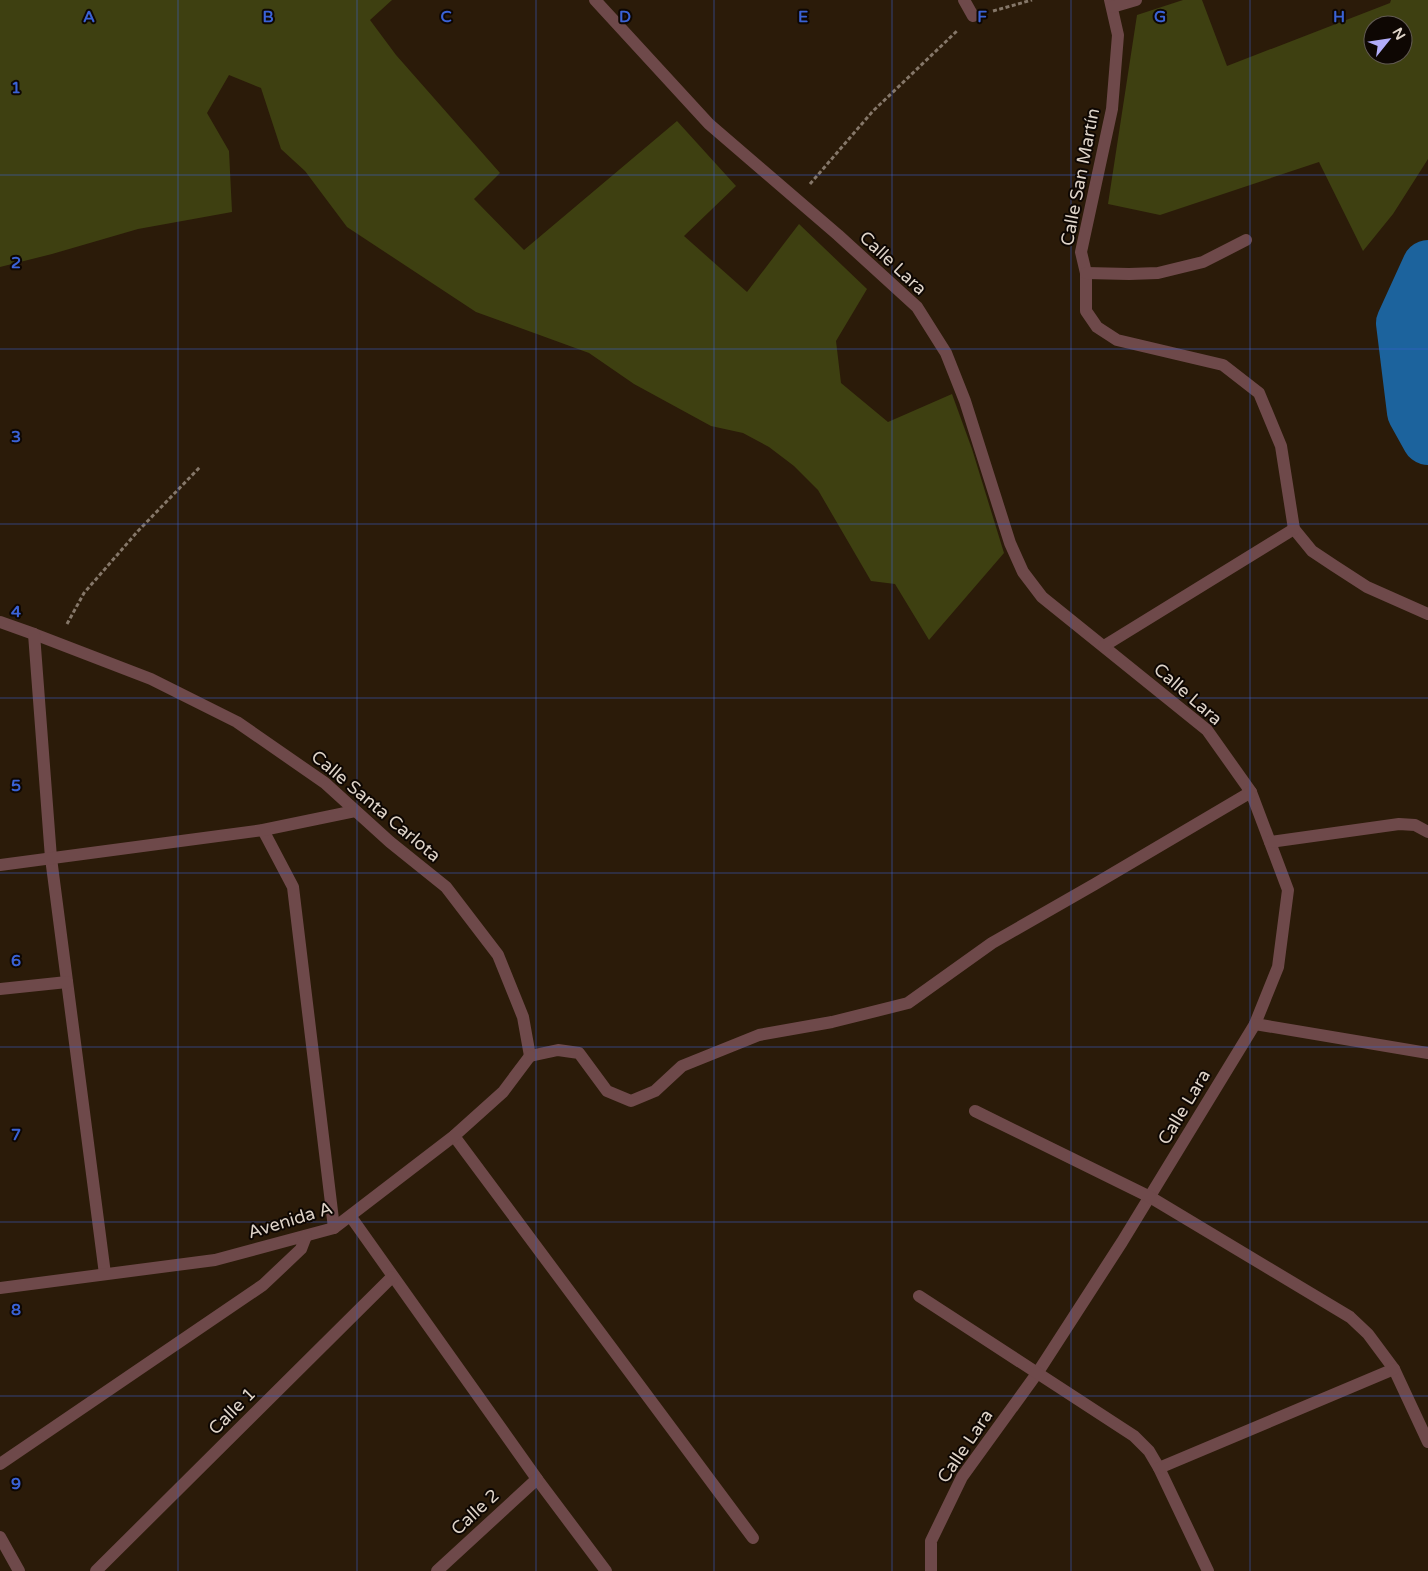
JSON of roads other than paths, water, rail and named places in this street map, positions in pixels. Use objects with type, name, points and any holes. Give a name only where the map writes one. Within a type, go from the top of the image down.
[{"type":"street","name":"Calle Lara","points":[[595,0],[709,124],[917,307],[946,353],[965,401],[1010,543],[1023,572],[1042,596],[1208,730],[1251,792],[1288,890],[1278,967],[1255,1024],[1122,1242],[1038,1372],[962,1477],[931,1541],[931,1571]]},
{"type":"street","points":[[964,0],[973,16]]},
{"type":"street","points":[[1111,4],[1136,0]]},
{"type":"street","name":"Calle San Martín","points":[[1111,4],[1118,35],[1112,109],[1081,252],[1086,272],[1086,311],[1096,327],[1117,340],[1224,364],[1259,393],[1281,446],[1294,528],[1312,551],[1347,574],[1368,587],[1428,614]]},
{"type":"street","points":[[1086,272],[1121,274],[1158,273],[1203,262],[1246,240]]},
{"type":"street","points":[[1104,646],[1294,528]]},
{"type":"street","name":"Calle Santa Carlota","points":[[0,622],[151,679],[237,722],[325,782],[355,811],[446,887],[498,955],[523,1017],[530,1056]]},
{"type":"street","points":[[34,634],[51,858],[106,1274]]},
{"type":"street","points":[[530,1056],[558,1050],[579,1053],[607,1091],[631,1101],[655,1091],[682,1066],[759,1035],[832,1022],[908,1003],[992,942],[1251,792]]},
{"type":"street","points":[[0,865],[263,830],[355,811]]},
{"type":"street","points":[[1270,842],[1399,824],[1415,825],[1428,832]]},
{"type":"street","points":[[263,830],[293,887],[334,1228]]},
{"type":"street","points":[[0,989],[67,982]]},
{"type":"street","points":[[1255,1024],[1428,1053]]},
{"type":"street","name":"Avenida A","points":[[0,1288],[215,1260],[334,1228],[351,1217],[454,1136],[503,1092],[530,1056]]},
{"type":"street","points":[[975,1112],[1150,1197],[1350,1317],[1368,1334],[1394,1369],[1428,1442]]},
{"type":"street","points":[[454,1136],[753,1538]]},
{"type":"street","points":[[351,1217],[537,1479],[606,1571]]},
{"type":"street","points":[[0,1464],[263,1285],[301,1249],[306,1236]]},
{"type":"street","name":"Calle 1","points":[[96,1571],[392,1277]]},
{"type":"street","points":[[918,1296],[1134,1436],[1149,1451],[1159,1468],[1208,1571]]},
{"type":"street","points":[[1159,1468],[1394,1369]]},
{"type":"street","name":"Calle 2","points":[[437,1571],[537,1479]]},
{"type":"street","points":[[0,1537],[19,1571]]},
{"type":"waterway","points":[[1428,266],[1402,323],[1413,412],[1428,439]]}]
